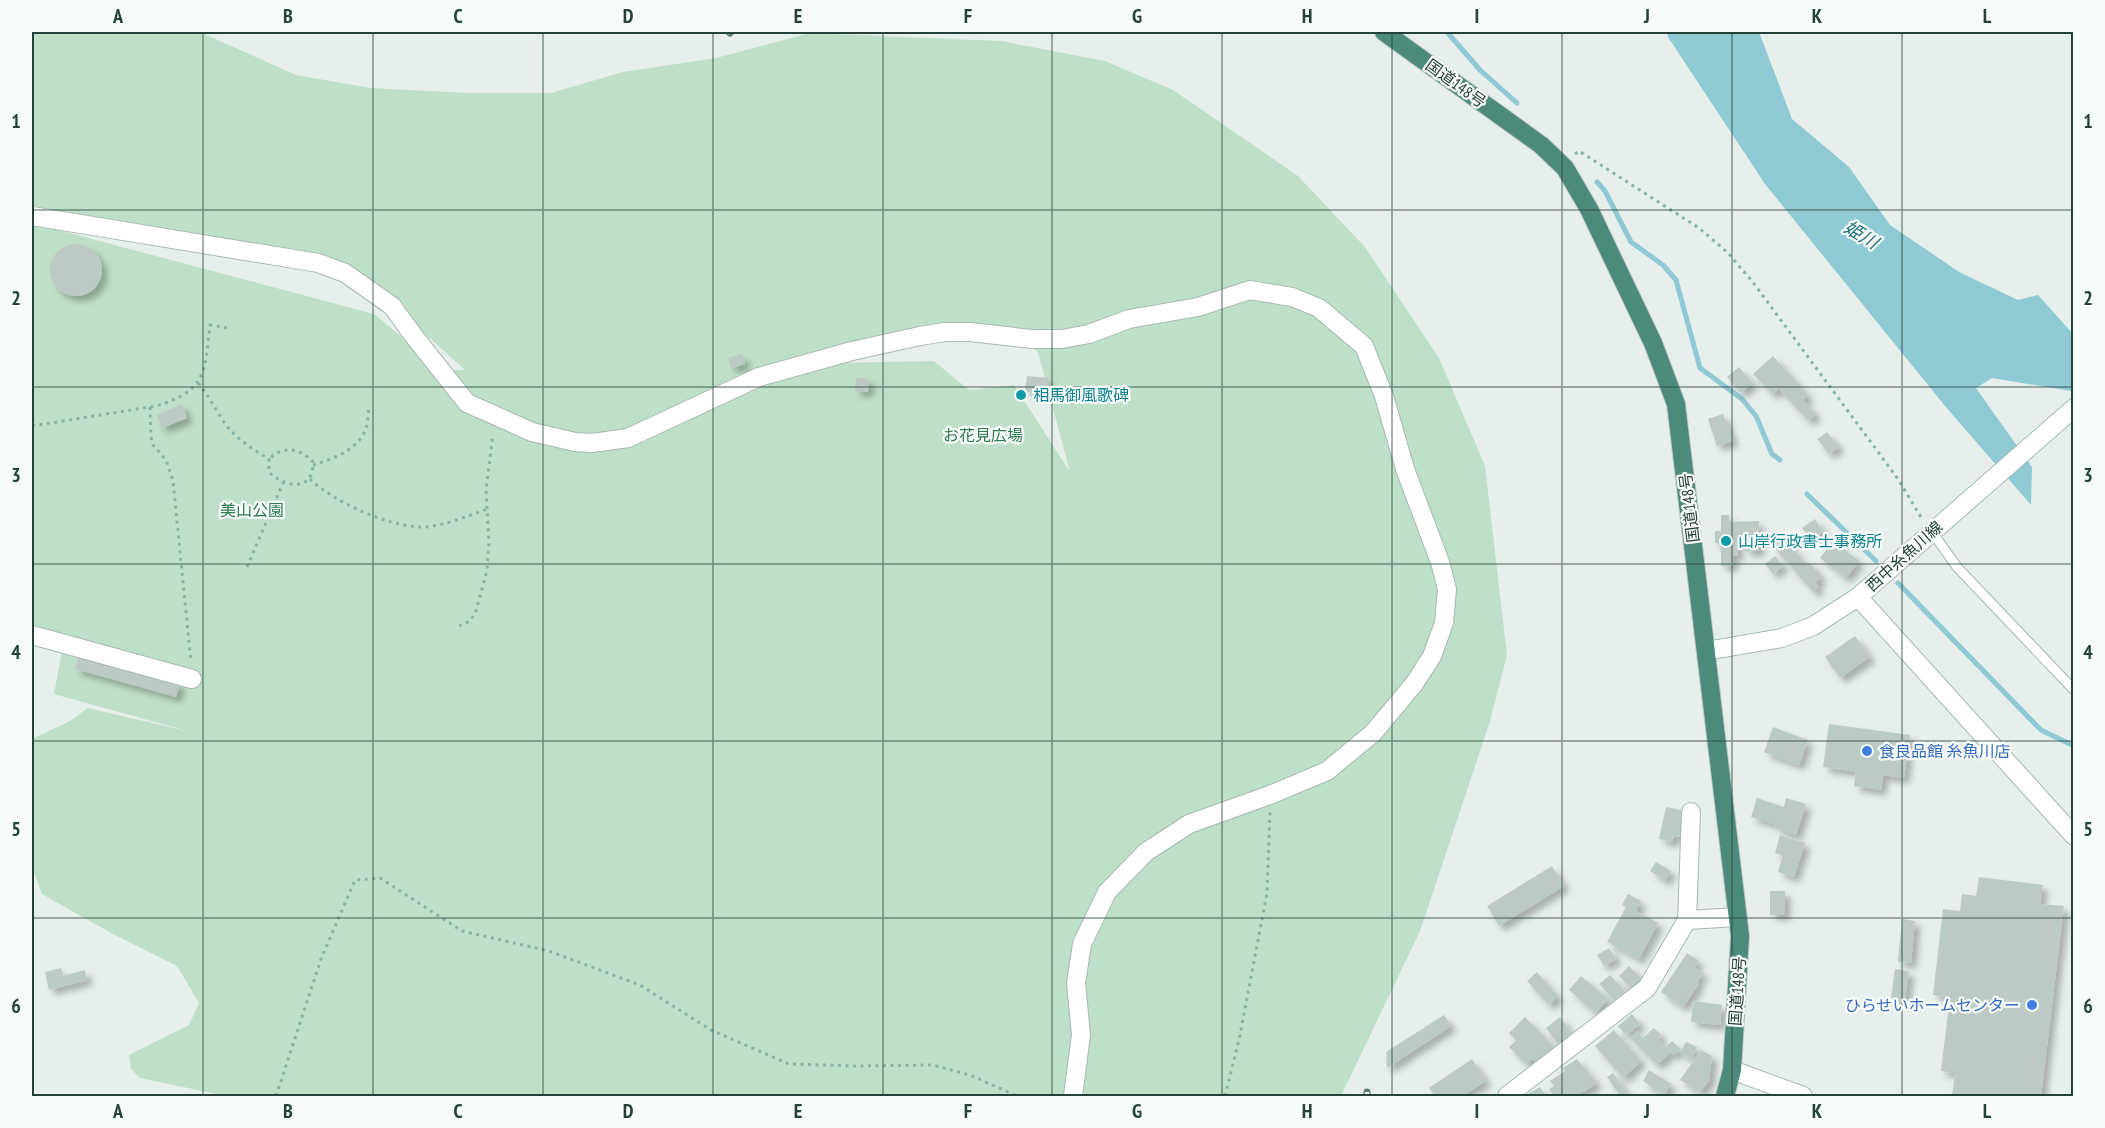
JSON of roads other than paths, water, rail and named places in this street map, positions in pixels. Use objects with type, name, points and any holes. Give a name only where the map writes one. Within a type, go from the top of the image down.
[{"type":"highway","name":"国道148号","points":[[1384,32],[1555,157],[1575,182],[1653,343],[1676,404],[1740,936],[1732,1070],[1725,1096]]},
{"type":"street","points":[[32,216],[318,263],[345,273],[392,306],[467,403],[532,432],[561,440],[592,443],[628,438],[759,377],[852,351],[920,336],[945,332],[970,332],[1032,339],[1062,339],[1089,334],[1129,319],[1198,307],[1250,290],[1292,297],[1319,308],[1364,346],[1384,396],[1405,469],[1448,589],[1444,623],[1432,656],[1414,684],[1373,733],[1326,771],[1270,795],[1189,824],[1146,852],[1107,892],[1082,944],[1076,983],[1081,1035],[1072,1096]]},
{"type":"street","name":"西中糸魚川線","points":[[1706,651],[1782,638],[1814,626],[1858,597],[2073,408]]},
{"type":"street","points":[[1858,597],[2073,836]]},
{"type":"street","points":[[32,635],[192,679]]},
{"type":"street","points":[[1507,1096],[1552,1064],[1647,988],[1687,920],[1691,812]]},
{"type":"street","points":[[1687,920],[1738,917]]},
{"type":"street","points":[[1732,1070],[1803,1096]]},
{"type":"lane","points":[[1935,529],[1957,567],[2073,690]]},
{"type":"water","name":"姫川","points":[[1667,32],[1759,32],[1792,119],[1849,167],[1890,225],[1959,272],[2018,300],[2038,295],[2073,334],[2073,408],[2071,391],[1992,378],[1976,388],[2032,467],[2031,505],[1945,406],[1765,184],[1668,37]]},
{"type":"waterway","points":[[1447,32],[1480,70],[1517,103]]},
{"type":"waterway","points":[[1597,182],[1605,191],[1631,242],[1663,265],[1676,280],[1700,368],[1742,399],[1756,416],[1772,454],[1780,460]]},
{"type":"waterway","points":[[1807,494],[1876,561]]},
{"type":"waterway","points":[[1898,583],[2041,730],[2074,746]]},
{"type":"place","name":"相馬御風歌碑","points":[[1021,395]]},
{"type":"place","name":"山岸行政書士事務所","points":[[1726,541]]},
{"type":"place","name":"食良品館 糸魚川店","points":[[1867,751]]},
{"type":"place","name":"ひらせいホームセンター","points":[[2032,1005]]},
{"type":"park label","name":"お花見広場","points":[[983,435]]},
{"type":"park label","name":"美山公園","points":[[252,510]]}]
